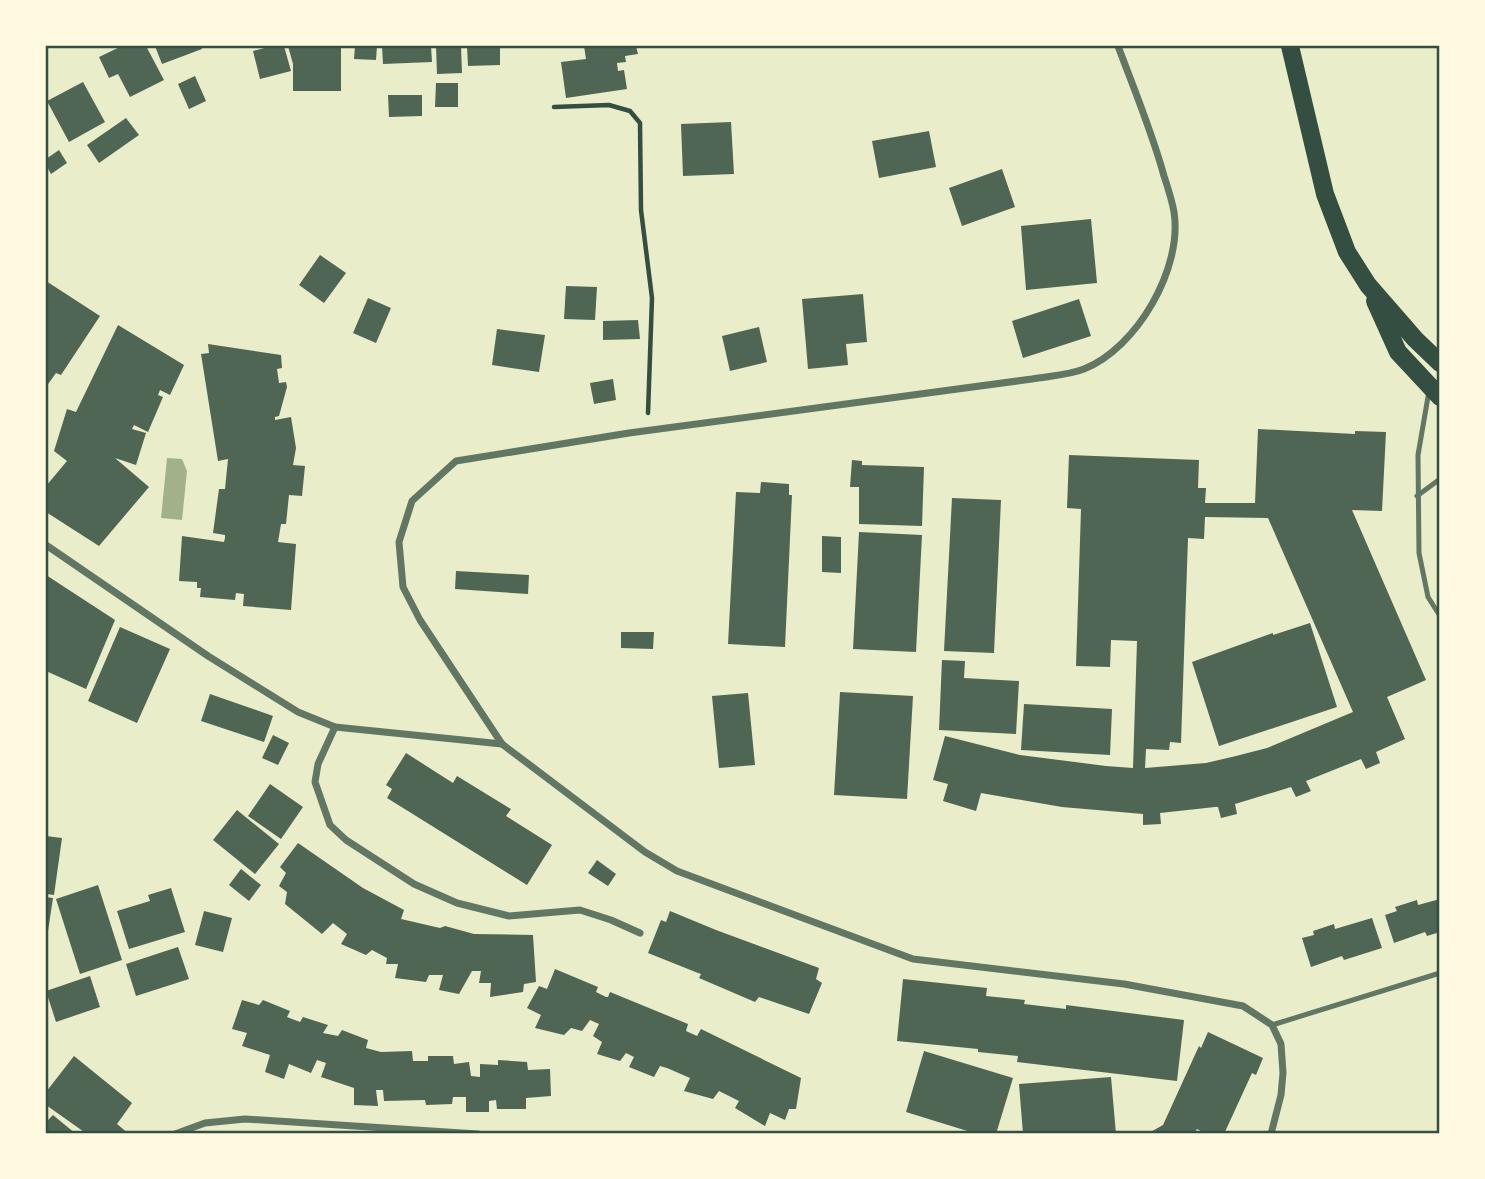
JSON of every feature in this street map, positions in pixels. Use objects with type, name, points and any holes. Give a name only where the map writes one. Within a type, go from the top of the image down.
[{"type":"main road","points":[[1290,46],[1325,194],[1347,252],[1368,285],[1398,352],[1435,393]]},
{"type":"main road","points":[[1368,285],[1440,363]]},
{"type":"street","points":[[1118,46],[1157,150],[1174,213],[1175,246],[1156,298],[1135,328],[1111,355],[1083,370],[1032,379],[647,430],[456,461],[412,501],[399,542],[403,587],[420,620],[502,744],[645,852],[677,871],[913,959],[1124,984],[1243,1006],[1272,1025],[1281,1044],[1281,1095],[1271,1133]]},
{"type":"street","points":[[46,545],[208,656],[298,712],[335,727],[502,744]]},
{"type":"street","points":[[335,727],[318,764],[315,782],[330,825],[346,840],[414,884],[457,903],[509,916],[580,910],[640,933]]},
{"type":"street","points":[[175,1133],[205,1123],[245,1119],[478,1133]]},
{"type":"lane","points":[[1435,393],[1418,455],[1417,497],[1419,553],[1427,597],[1440,616]]},
{"type":"lane","points":[[1417,497],[1440,479]]},
{"type":"lane","points":[[1272,1025],[1440,973]]},
{"type":"path","points":[[554,107],[608,105],[630,111],[640,123],[641,210],[652,298],[647,430]]},
{"type":"shaded area","points":[[167,458],[182,459],[187,471],[182,520],[161,518]]},
{"type":"building","points":[[122,46],[146,46],[164,80],[130,97],[118,74],[109,78],[99,57]]},
{"type":"building","points":[[155,46],[201,46],[202,49],[162,64]]},
{"type":"building","points":[[284,46],[291,71],[260,79],[253,51]]},
{"type":"building","points":[[288,46],[341,46],[341,91],[293,91],[293,64]]},
{"type":"building","points":[[355,46],[377,46],[376,60],[354,59]]},
{"type":"building","points":[[382,46],[431,46],[432,62],[383,64]]},
{"type":"building","points":[[436,46],[461,46],[462,73],[437,74]]},
{"type":"building","points":[[467,46],[500,46],[500,65],[468,66]]},
{"type":"building","points":[[584,46],[636,46],[638,54],[625,56],[626,62],[617,63],[618,71],[624,70],[627,89],[566,98],[561,62],[586,59]]},
{"type":"building","points":[[195,76],[206,101],[189,109],[178,84]]},
{"type":"building","points":[[83,82],[105,122],[69,142],[47,101]]},
{"type":"building","points":[[436,83],[458,83],[458,107],[435,107]]},
{"type":"building","points":[[388,95],[422,95],[422,116],[389,117]]},
{"type":"building","points":[[126,118],[139,135],[99,163],[87,145]]},
{"type":"building","points":[[731,122],[734,174],[683,176],[681,124]]},
{"type":"building","points":[[929,131],[936,167],[879,178],[872,141]]},
{"type":"building","points":[[59,150],[67,163],[51,174],[46,159]]},
{"type":"building","points":[[1002,169],[1015,207],[962,226],[949,188]]},
{"type":"building","points":[[1091,219],[1097,283],[1026,290],[1021,226]]},
{"type":"building","points":[[320,255],[346,273],[324,303],[299,285]]},
{"type":"building","points":[[46,281],[100,316],[61,375],[56,373],[46,387]]},
{"type":"building","points":[[566,286],[597,287],[595,320],[564,319]]},
{"type":"building","points":[[863,294],[867,342],[846,344],[848,365],[808,369],[802,299]]},
{"type":"building","points":[[368,298],[391,308],[376,343],[353,333]]},
{"type":"building","points":[[1079,299],[1091,336],[1023,358],[1012,321]]},
{"type":"building","points":[[638,320],[640,339],[603,340],[603,321]]},
{"type":"building","points":[[118,325],[184,365],[170,395],[160,390],[158,395],[163,397],[148,432],[134,425],[132,429],[146,433],[136,465],[115,458],[149,487],[99,546],[46,512],[46,486],[67,461],[54,451],[67,409],[76,412]]},
{"type":"building","points":[[759,327],[767,362],[730,371],[722,336]]},
{"type":"building","points":[[497,329],[545,335],[539,372],[492,365]]},
{"type":"building","points":[[208,344],[281,355],[282,368],[277,369],[279,383],[286,382],[287,387],[279,416],[275,417],[275,420],[291,417],[296,448],[293,465],[305,466],[302,496],[289,495],[286,524],[281,524],[278,542],[296,544],[291,610],[243,606],[244,594],[236,593],[235,600],[200,597],[201,588],[197,588],[197,582],[179,581],[182,536],[224,542],[225,538],[225,535],[213,533],[219,489],[225,489],[228,459],[218,461],[201,354],[209,353]]},
{"type":"building","points":[[613,379],[616,400],[594,404],[590,383]]},
{"type":"building","points":[[1258,429],[1355,434],[1355,431],[1386,432],[1382,511],[1352,510],[1426,680],[1387,697],[1405,739],[1376,752],[1380,763],[1366,769],[1361,759],[1306,781],[1311,791],[1296,797],[1291,787],[1235,804],[1237,814],[1221,818],[1218,807],[1160,813],[1161,824],[1143,825],[1143,814],[1062,807],[981,793],[976,811],[943,801],[948,784],[933,780],[945,736],[1020,755],[1133,768],[1137,641],[1111,640],[1110,667],[1076,666],[1081,509],[1067,508],[1069,455],[1199,460],[1198,488],[1206,488],[1205,503],[1255,503]],"holes":[[[1205,517],[1268,518],[1353,712],[1267,748],[1206,763],[1145,768],[1146,749],[1169,750],[1170,742],[1181,743],[1188,538],[1204,539]]]},
{"type":"building","points":[[852,460],[862,461],[862,465],[924,467],[922,526],[859,524],[859,487],[850,487]]},
{"type":"building","points":[[761,482],[789,484],[789,495],[792,495],[785,647],[728,644],[736,492],[760,493]]},
{"type":"building","points":[[952,498],[1001,500],[994,653],[944,651]]},
{"type":"building","points":[[859,532],[922,535],[916,652],[853,649]]},
{"type":"building","points":[[822,536],[841,537],[841,573],[822,572]]},
{"type":"building","points":[[456,571],[529,575],[528,594],[455,589]]},
{"type":"building","points":[[46,575],[115,620],[86,689],[46,671]]},
{"type":"building","points":[[1310,623],[1337,707],[1219,746],[1192,662],[1273,633]]},
{"type":"building","points":[[120,627],[170,649],[137,723],[88,701]]},
{"type":"building","points":[[621,632],[654,632],[653,649],[621,648]]},
{"type":"building","points":[[942,660],[965,661],[964,678],[1019,681],[1016,734],[939,730]]},
{"type":"building","points":[[840,692],[913,696],[907,799],[834,795]]},
{"type":"building","points":[[748,693],[755,765],[719,768],[712,696]]},
{"type":"building","points":[[210,694],[273,716],[264,742],[201,721]]},
{"type":"building","points":[[1024,704],[1112,709],[1110,755],[1021,750]]},
{"type":"building","points":[[273,735],[289,743],[278,765],[262,758]]},
{"type":"building","points":[[406,753],[453,783],[457,776],[511,809],[506,816],[552,845],[527,885],[387,798],[392,789],[386,785]]},
{"type":"building","points":[[270,784],[303,807],[281,839],[248,816]]},
{"type":"building","points":[[237,810],[279,844],[255,874],[213,840]]},
{"type":"building","points":[[46,836],[62,838],[54,895],[46,894]]},
{"type":"building","points":[[298,843],[363,888],[404,910],[401,919],[474,934],[533,935],[536,982],[524,984],[523,992],[490,997],[491,983],[479,983],[481,971],[472,971],[459,994],[439,990],[443,975],[429,975],[426,982],[395,978],[398,964],[386,964],[387,958],[372,950],[366,955],[341,944],[347,934],[333,923],[322,934],[285,904],[287,892],[279,886],[286,873],[280,867]]},
{"type":"building","points":[[597,860],[616,874],[608,886],[588,873]]},
{"type":"building","points":[[241,869],[261,885],[249,901],[229,885]]},
{"type":"building","points":[[98,885],[122,960],[80,974],[56,899]]},
{"type":"building","points":[[171,888],[185,932],[129,949],[117,911],[150,901],[148,895]]},
{"type":"building","points":[[46,897],[53,898],[47,938],[46,938]]},
{"type":"building","points":[[1440,899],[1440,932],[1427,936],[1425,932],[1394,943],[1385,915],[1397,911],[1395,907],[1417,900],[1418,905]]},
{"type":"building","points":[[204,911],[232,918],[223,952],[195,945]]},
{"type":"building","points":[[670,911],[819,968],[816,979],[822,983],[809,1014],[759,997],[755,1002],[699,978],[701,974],[648,953],[661,920],[666,922]]},
{"type":"building","points":[[1372,918],[1382,948],[1344,960],[1342,956],[1311,967],[1302,938],[1334,924],[1335,929]]},
{"type":"building","points":[[178,947],[189,979],[136,996],[126,964]]},
{"type":"building","points":[[555,969],[598,987],[596,992],[606,997],[610,992],[688,1024],[686,1031],[697,1036],[701,1029],[801,1078],[796,1109],[789,1109],[785,1120],[770,1113],[765,1126],[735,1108],[739,1101],[719,1091],[713,1099],[684,1091],[690,1078],[667,1068],[660,1066],[654,1077],[629,1067],[634,1057],[626,1053],[620,1061],[597,1054],[602,1042],[593,1036],[599,1024],[590,1020],[582,1031],[571,1028],[564,1035],[535,1028],[541,1015],[527,1008],[539,986],[547,989]]},
{"type":"building","points":[[90,976],[100,1007],[56,1022],[46,991]]},
{"type":"building","points":[[903,979],[987,988],[986,996],[1025,1000],[1024,1004],[1066,1009],[1066,1005],[1184,1020],[1177,1081],[1017,1062],[1018,1056],[978,1052],[978,1049],[897,1041]]},
{"type":"building","points":[[242,1000],[259,1005],[263,1000],[290,1011],[287,1017],[300,1022],[303,1017],[328,1025],[323,1033],[338,1036],[342,1030],[368,1040],[366,1048],[381,1052],[412,1051],[413,1061],[428,1061],[428,1056],[453,1056],[454,1064],[469,1062],[471,1076],[480,1077],[480,1064],[498,1065],[498,1060],[527,1062],[528,1070],[550,1069],[551,1096],[526,1098],[526,1109],[497,1109],[496,1100],[489,1101],[489,1112],[466,1112],[466,1097],[453,1097],[452,1104],[426,1105],[425,1100],[384,1101],[383,1090],[376,1090],[378,1106],[354,1105],[354,1088],[321,1077],[326,1063],[317,1060],[311,1073],[289,1064],[284,1079],[265,1072],[270,1055],[242,1046],[247,1033],[232,1029]]},
{"type":"building","points":[[1208,1032],[1263,1058],[1256,1075],[1252,1073],[1224,1134],[1206,1134],[1197,1129],[1194,1134],[1147,1134],[1163,1125]]},
{"type":"building","points":[[924,1051],[1013,1078],[996,1134],[977,1134],[906,1112]]},
{"type":"building","points":[[74,1056],[132,1103],[117,1124],[129,1134],[87,1134],[46,1105],[46,1092]]},
{"type":"building","points":[[1111,1077],[1116,1134],[1023,1134],[1019,1084]]},
{"type":"building","points":[[53,1115],[76,1134],[46,1134],[46,1122]]}]
